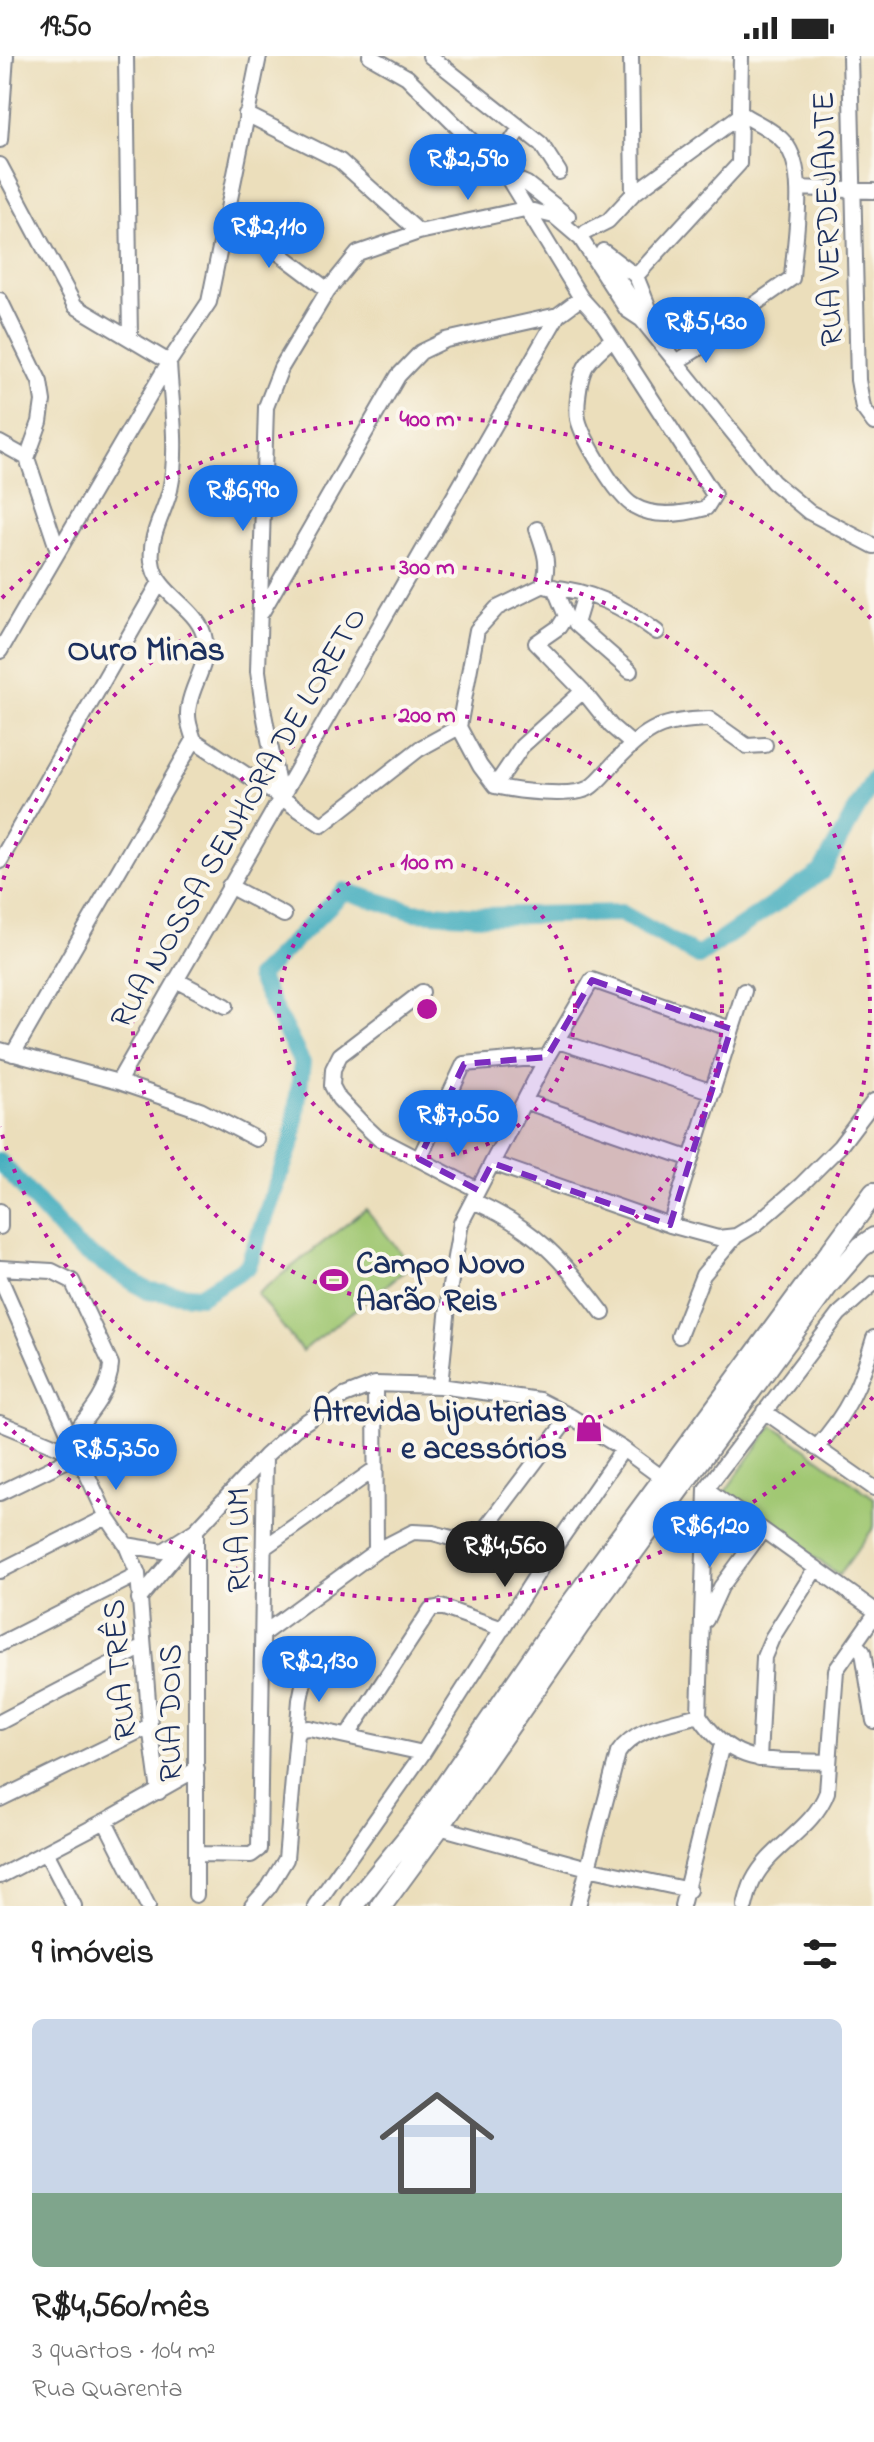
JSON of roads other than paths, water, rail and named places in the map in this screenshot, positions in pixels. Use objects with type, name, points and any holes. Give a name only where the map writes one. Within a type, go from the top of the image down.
[{"type":"highway","points":[[381,1906],[580,1624],[670,1484],[874,1193]]},
{"type":"highway","points":[[352,1906],[422,1820],[555,1626],[828,1285],[861,1247],[874,1238]]},
{"type":"street","points":[[0,140],[6,56]]},
{"type":"street","points":[[126,56],[130,338]]},
{"type":"street","points":[[0,651],[169,362],[209,302],[259,56]]},
{"type":"street","points":[[370,56],[407,77],[501,170],[581,298],[612,339],[714,495],[706,508],[688,513],[655,513],[633,506],[598,460],[578,419],[579,392],[584,368],[612,339]]},
{"type":"street","points":[[430,56],[541,144],[559,172]]},
{"type":"street","points":[[631,56],[633,194]]},
{"type":"street","points":[[636,276],[739,164],[741,56]]},
{"type":"street","name":"RUA VERDEJANTE","points":[[850,56],[858,380],[863,408],[874,423]]},
{"type":"street","points":[[246,114],[340,161],[419,232]]},
{"type":"street","points":[[586,232],[608,221],[633,194],[742,114]]},
{"type":"street","points":[[739,315],[792,278],[798,188],[797,168],[784,142],[742,114]]},
{"type":"street","points":[[501,170],[520,128]]},
{"type":"street","points":[[0,165],[75,306],[169,362]]},
{"type":"street","points":[[501,170],[527,184],[586,232],[635,304],[642,320],[773,482],[809,512],[874,546]]},
{"type":"street","points":[[798,188],[874,191]]},
{"type":"street","points":[[280,795],[258,671],[266,407],[281,368],[328,290],[358,253],[419,232],[525,209],[539,210],[554,216],[581,239],[627,310],[642,320]]},
{"type":"street","points":[[226,225],[275,250],[328,290]]},
{"type":"street","points":[[597,247],[636,276],[672,357]]},
{"type":"street","name":"RUA NOSSA SENHORA DE LORETO","points":[[118,1082],[558,315],[581,298]]},
{"type":"street","points":[[2,310],[40,382],[43,401],[40,422],[27,458],[58,551]]},
{"type":"street","points":[[260,615],[398,376],[421,352],[446,340],[558,315]]},
{"type":"street","points":[[672,357],[717,337]]},
{"type":"street","points":[[169,362],[174,456],[170,491],[153,538],[152,563],[160,582],[201,625],[206,642],[204,665],[189,703],[188,719],[194,740],[322,825],[419,749],[459,727]]},
{"type":"street","points":[[0,443],[27,458]]},
{"type":"street","points":[[537,529],[547,557],[548,587],[566,616],[559,627],[536,643],[583,691],[604,720],[632,744]]},
{"type":"street","points":[[0,861],[160,582]]},
{"type":"street","points":[[657,632],[631,613],[585,594],[548,587],[497,608],[477,630],[459,727],[495,786],[569,792],[588,788],[632,744],[665,723],[709,719],[747,746],[765,745]]},
{"type":"street","points":[[585,594],[576,624],[630,671]]},
{"type":"street","points":[[495,786],[522,746],[583,691]]},
{"type":"street","points":[[194,740],[6,1052],[118,1082],[200,1110],[256,1139]]},
{"type":"street","points":[[229,886],[284,915]]},
{"type":"street","points":[[176,980],[226,1006]]},
{"type":"street","points":[[440,1386],[450,1286],[461,1223],[547,1057],[592,980],[731,1029]]},
{"type":"street","points":[[670,1225],[744,991]]},
{"type":"street","points":[[422,992],[340,1055],[333,1069],[332,1086],[339,1099],[378,1138],[419,1159],[531,1232],[571,1271],[603,1313]]},
{"type":"street","points":[[558,1041],[713,1092]]},
{"type":"street","points":[[419,1159],[464,1064],[547,1057]]},
{"type":"street","points":[[524,1101],[691,1159]]},
{"type":"street","points":[[679,1336],[703,1275],[736,1236],[756,1224],[840,1146],[874,1101]]},
{"type":"street","points":[[492,1163],[670,1225],[718,1238],[736,1236]]},
{"type":"street","points":[[0,1211],[0,1227]]},
{"type":"street","points":[[0,1268],[52,1271],[72,1281],[106,1351],[111,1364],[111,1379],[92,1411],[71,1437]]},
{"type":"street","name":"RUA TRÊS","points":[[0,1278],[78,1455],[138,1574],[150,1726],[159,1792]]},
{"type":"street","points":[[828,1762],[759,1759],[734,1751],[722,1744],[699,1715],[706,1489],[839,1314],[874,1283]]},
{"type":"street","points":[[816,1448],[839,1423],[861,1382],[873,1347]]},
{"type":"street","points":[[139,1599],[196,1530],[265,1456],[295,1429],[344,1396],[375,1384],[440,1386],[539,1400],[623,1449],[670,1484]]},
{"type":"street","points":[[375,1384],[376,1551]]},
{"type":"street","points":[[764,1411],[873,1485]]},
{"type":"street","points":[[474,1543],[570,1416]]},
{"type":"street","points":[[0,1423],[78,1455]]},
{"type":"street","points":[[315,1906],[423,1753],[544,1563],[623,1449]]},
{"type":"street","points":[[0,1493],[78,1455]]},
{"type":"street","name":"RUA UM","points":[[198,1854],[251,1855],[259,1849],[265,1456]]},
{"type":"street","points":[[265,1547],[375,1469]]},
{"type":"street","points":[[706,1489],[874,1610]]},
{"type":"street","points":[[0,1571],[107,1517]]},
{"type":"street","points":[[126,1545],[163,1551],[196,1530]]},
{"type":"street","name":"RUA DOIS","points":[[196,1530],[196,1895]]},
{"type":"street","points":[[702,1631],[721,1587],[763,1530]]},
{"type":"street","points":[[264,1633],[376,1551],[413,1532],[433,1533],[544,1563]]},
{"type":"street","points":[[759,1759],[764,1657],[772,1638],[816,1568]]},
{"type":"street","points":[[0,1644],[138,1574]]},
{"type":"street","points":[[348,1735],[431,1609],[441,1607],[503,1629]]},
{"type":"street","points":[[745,1906],[753,1881],[766,1862],[822,1805],[827,1792],[836,1670],[874,1616]]},
{"type":"street","points":[[855,1644],[863,1652],[874,1721]]},
{"type":"street","points":[[0,1722],[143,1647]]},
{"type":"street","points":[[252,1906],[269,1887],[286,1859],[303,1685],[312,1664]]},
{"type":"street","points":[[578,1906],[622,1746],[654,1727],[699,1715]]},
{"type":"street","points":[[0,1799],[150,1726]]},
{"type":"street","points":[[297,1735],[301,1729],[309,1728],[423,1753]]},
{"type":"street","points":[[682,1906],[722,1744]]},
{"type":"street","points":[[0,1876],[197,1769]]},
{"type":"street","points":[[105,1821],[148,1906]]},
{"type":"street","points":[[439,1827],[588,1868],[687,1890]]},
{"type":"street","points":[[46,1852],[74,1906]]},
{"type":"waterway","points":[[0,1162],[77,1247],[148,1291],[200,1296],[248,1266],[293,1138],[302,1063],[258,977],[344,891],[414,912],[484,916],[621,913],[698,956],[821,872],[874,779]]},
{"type":"place","name":"Campo Novo Aarão Reis","points":[[334,1280]]},
{"type":"place","name":"Atrevida bijouterias e acessórios","points":[[589,1428]]},
{"type":"district","name":"Ouro Minas","points":[[146,648]]}]
